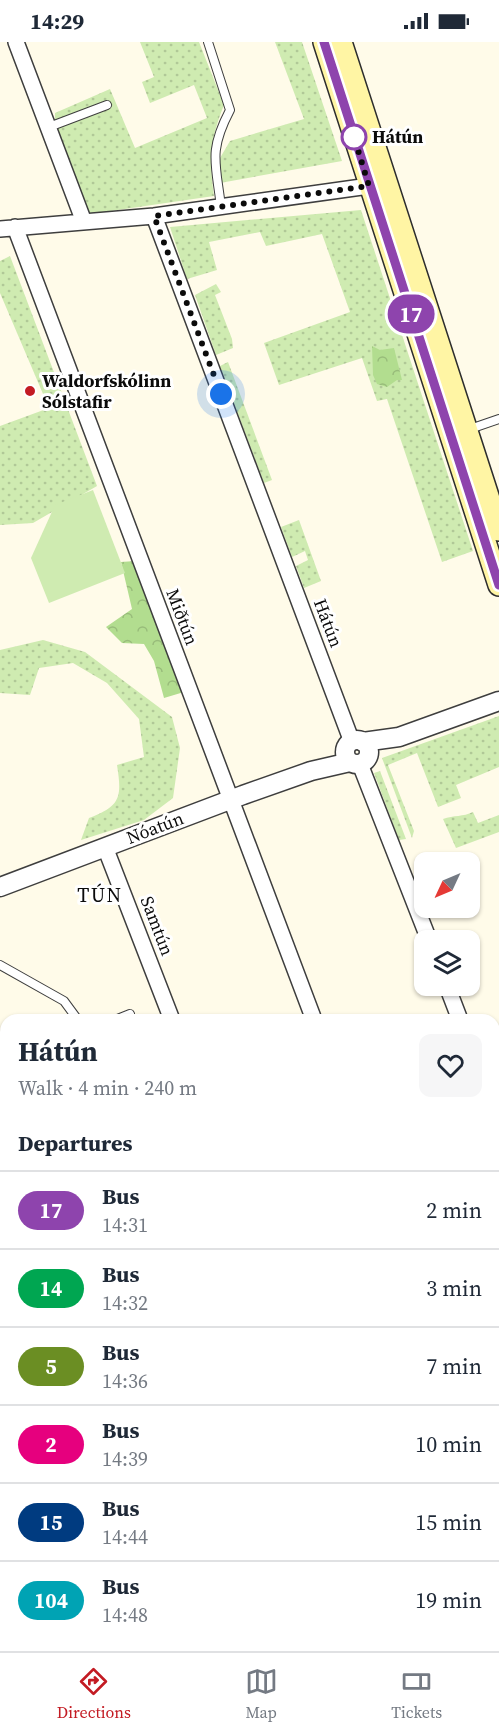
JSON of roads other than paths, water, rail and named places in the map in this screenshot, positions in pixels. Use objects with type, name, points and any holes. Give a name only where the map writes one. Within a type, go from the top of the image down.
[{"type":"main road","points":[[324,42],[499,585]]},
{"type":"main road","points":[[341,42],[499,530]]},
{"type":"street","points":[[16,42],[84,222]]},
{"type":"street","points":[[8,228],[154,216],[369,186]]},
{"type":"street","name":"Hátún","points":[[154,216],[425,930]]},
{"type":"street","name":"Miðtún","points":[[8,228],[312,1014]]},
{"type":"street","name":"Nóatún","points":[[0,887],[357,752],[499,701]]},
{"type":"street","name":"Samtún","points":[[105,847],[170,1014]]},
{"type":"street","points":[[451,996],[458,1014]]},
{"type":"lane","points":[[208,42],[230,110],[214,145],[213,162],[221,207]]},
{"type":"lane","points":[[49,128],[107,105]]},
{"type":"lane","points":[[466,430],[499,419]]},
{"type":"lane","points":[[0,965],[64,1001],[74,1014]]},
{"type":"place","name":"Hátún","points":[[354,137]]},
{"type":"place","name":"Waldorfskólinn Sólstafir","points":[[30,391]]},
{"type":"district","name":"TÚN","points":[[100,895]]}]
